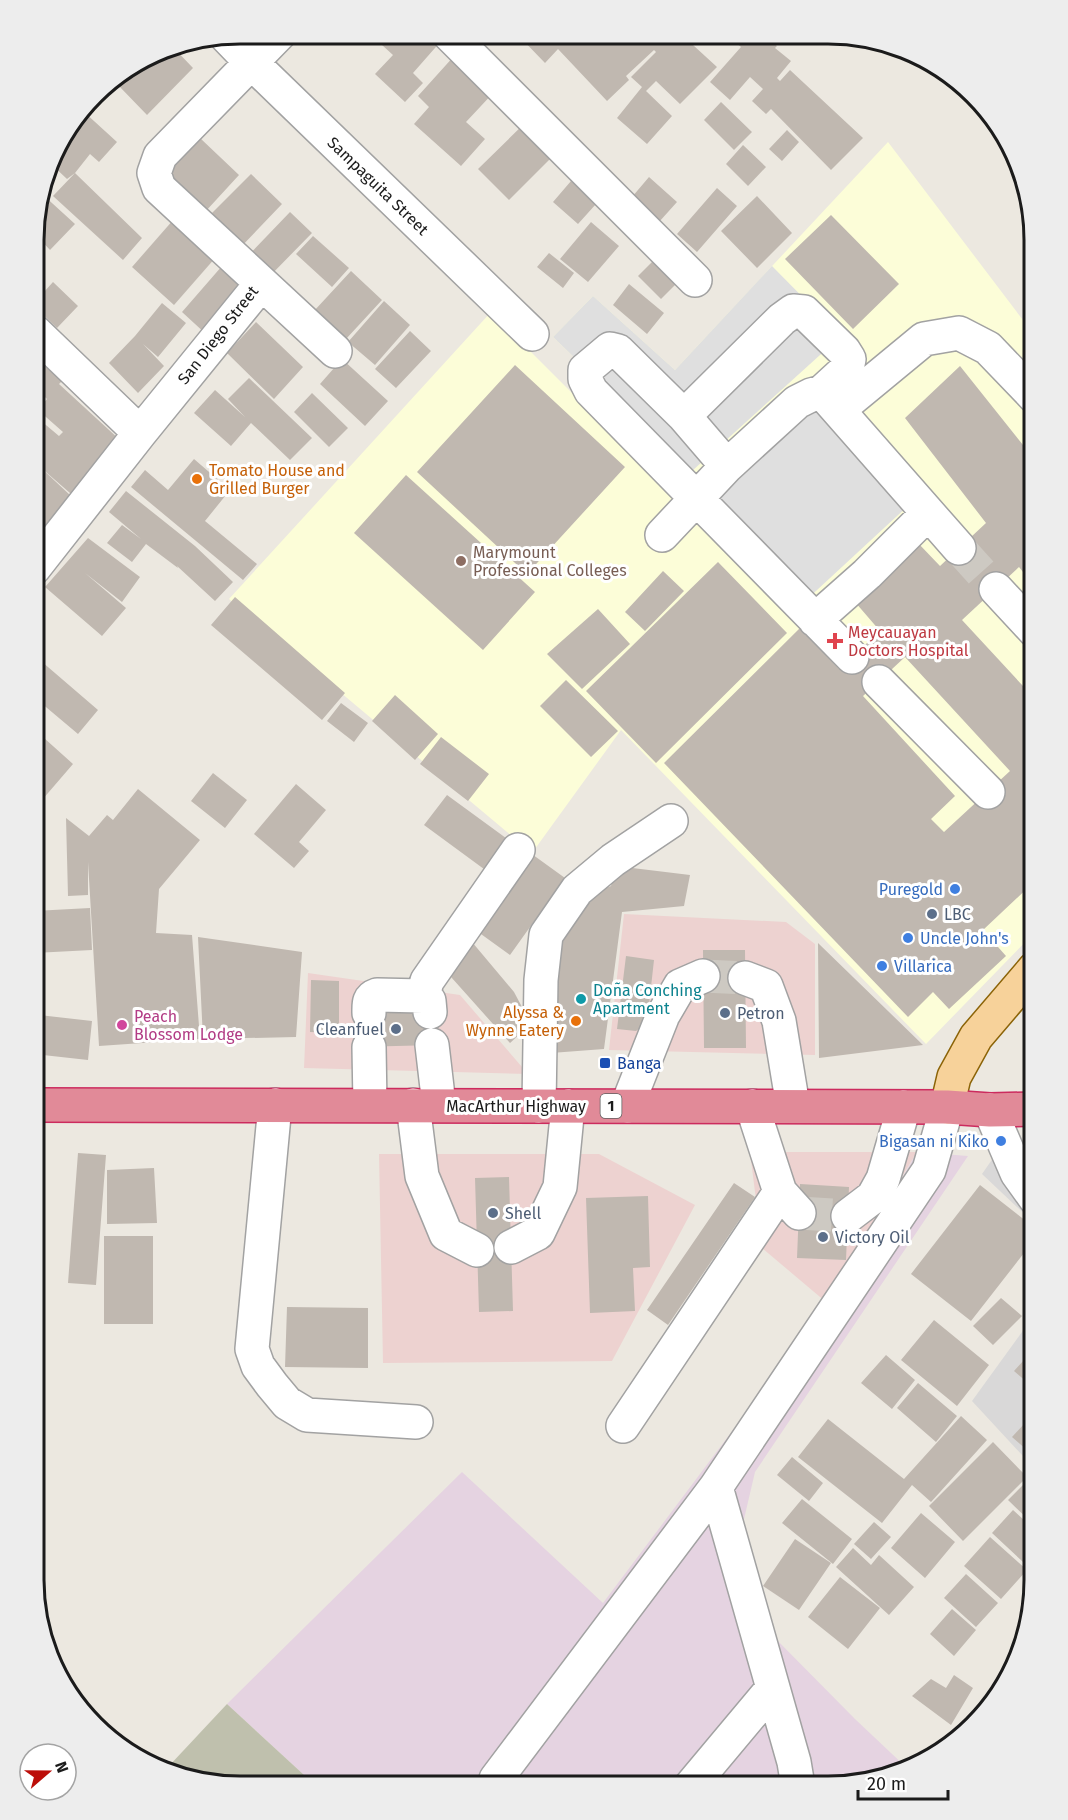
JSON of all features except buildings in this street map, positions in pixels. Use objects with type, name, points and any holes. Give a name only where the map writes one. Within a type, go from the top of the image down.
[{"type":"highway","name":"MacArthur Highway","points":[[44,1105],[793,1106],[1024,1109]]},
{"type":"main road","points":[[947,1107],[954,1077],[976,1037],[1024,981]]},
{"type":"street","name":"Sampaguita Street","points":[[234,44],[532,334]]},
{"type":"street","name":"San Diego Street","points":[[44,555],[261,284],[159,188],[154,173],[160,156],[269,44]]},
{"type":"street","points":[[459,44],[695,280]]},
{"type":"street","points":[[261,284],[335,351]]},
{"type":"street","points":[[684,416],[782,319],[793,311],[804,312],[844,351],[849,359],[847,369],[830,401]]},
{"type":"street","points":[[830,401],[924,339],[960,333],[988,348],[1024,386]]},
{"type":"street","points":[[44,341],[140,433]]},
{"type":"street","points":[[727,466],[684,416],[618,351],[610,349],[585,370],[585,379],[591,391],[852,657]]},
{"type":"street","points":[[662,535],[727,466],[797,402],[811,395],[830,401],[959,548]]},
{"type":"street","points":[[815,620],[867,574],[928,513]]},
{"type":"street","points":[[996,588],[1024,619]]},
{"type":"street","points":[[879,682],[988,792]]},
{"type":"street","points":[[511,1247],[537,1233],[560,1187],[541,980],[546,935],[577,890],[613,860],[671,821]]},
{"type":"street","points":[[369,1013],[369,1002],[377,995],[426,1004],[427,981],[518,850]]},
{"type":"street","points":[[627,1106],[663,1015],[680,986],[703,976]]},
{"type":"street","points":[[745,978],[766,986],[779,1021],[793,1106]]},
{"type":"street","points":[[432,1046],[422,1176],[446,1234],[477,1250]]},
{"type":"street","points":[[369,1047],[370,1105]]},
{"type":"street","points":[[275,1105],[252,1349],[258,1366],[287,1403],[307,1415],[416,1422]]},
{"type":"street","points":[[623,1426],[790,1202],[752,1106]]},
{"type":"street","points":[[848,1216],[873,1197],[883,1179],[904,1107]]},
{"type":"street","points":[[498,1776],[716,1487],[928,1170],[947,1107]]},
{"type":"street","points":[[990,1110],[1017,1173],[1024,1183]]},
{"type":"street","points":[[716,1487],[796,1776]]},
{"type":"street","points":[[699,1776],[772,1689]]},
{"type":"shaded area","name":"Meycauayan Doctors Hospital","points":[[888,142],[1024,321],[1024,943],[926,1044],[621,730],[532,853],[229,599],[491,312],[671,492],[692,471],[553,337],[593,296],[675,370]]},
{"type":"shaded area","points":[[772,266],[841,336],[692,471],[553,337],[593,296],[675,370]]},
{"type":"shaded area","points":[[818,405],[910,504],[803,603],[712,504]]},
{"type":"shaded area","points":[[624,914],[786,922],[815,944],[815,1055],[609,1050]]},
{"type":"shaded area","points":[[308,973],[460,995],[528,1074],[304,1068]]},
{"type":"shaded area","points":[[998,1151],[1024,1171],[1024,1214],[982,1174]]},
{"type":"shaded area","points":[[750,1152],[917,1152],[826,1302],[762,1248]]},
{"type":"shaded area","points":[[917,1152],[968,1156],[755,1472],[741,1532],[771,1634],[901,1763],[867,1773],[828,1776],[305,1776],[227,1704],[462,1472],[603,1603],[833,1297]]},
{"type":"shaded area","points":[[379,1154],[599,1154],[695,1205],[612,1361],[383,1363]]},
{"type":"shaded area","points":[[1024,1329],[1024,1457],[972,1401]]},
{"type":"shaded area","points":[[227,1704],[305,1776],[214,1775],[171,1764]]},
{"type":"tunnel","points":[[959,548],[996,589]]},
{"type":"tunnel","points":[[703,976],[745,978]]},
{"type":"tunnel","points":[[799,1213],[848,1216]]},
{"type":"place","name":"Tomato House and Grilled Burger","points":[[197,479]]},
{"type":"place","name":"Marymount Professional Colleges","points":[[461,561]]},
{"type":"place","name":"Meycauayan Doctors Hospital","points":[[835,641]]},
{"type":"place","name":"Puregold","points":[[955,889]]},
{"type":"place","name":"LBC","points":[[932,914]]},
{"type":"place","name":"Uncle John's","points":[[908,938]]},
{"type":"place","name":"Villarica","points":[[882,966]]},
{"type":"place","name":"Doña Conching Apartment","points":[[581,999]]},
{"type":"place","name":"Petron","points":[[725,1013]]},
{"type":"place","name":"Alyssa & Wynne Eatery","points":[[576,1021]]},
{"type":"place","name":"Peach Blossom Lodge","points":[[122,1025]]},
{"type":"place","name":"Cleanfuel","points":[[396,1029]]},
{"type":"place","name":"Banga","points":[[605,1063]]},
{"type":"place","name":"Bigasan ni Kiko","points":[[1001,1141]]},
{"type":"place","name":"Shell","points":[[493,1213]]},
{"type":"place","name":"Victory Oil","points":[[823,1237]]}]
